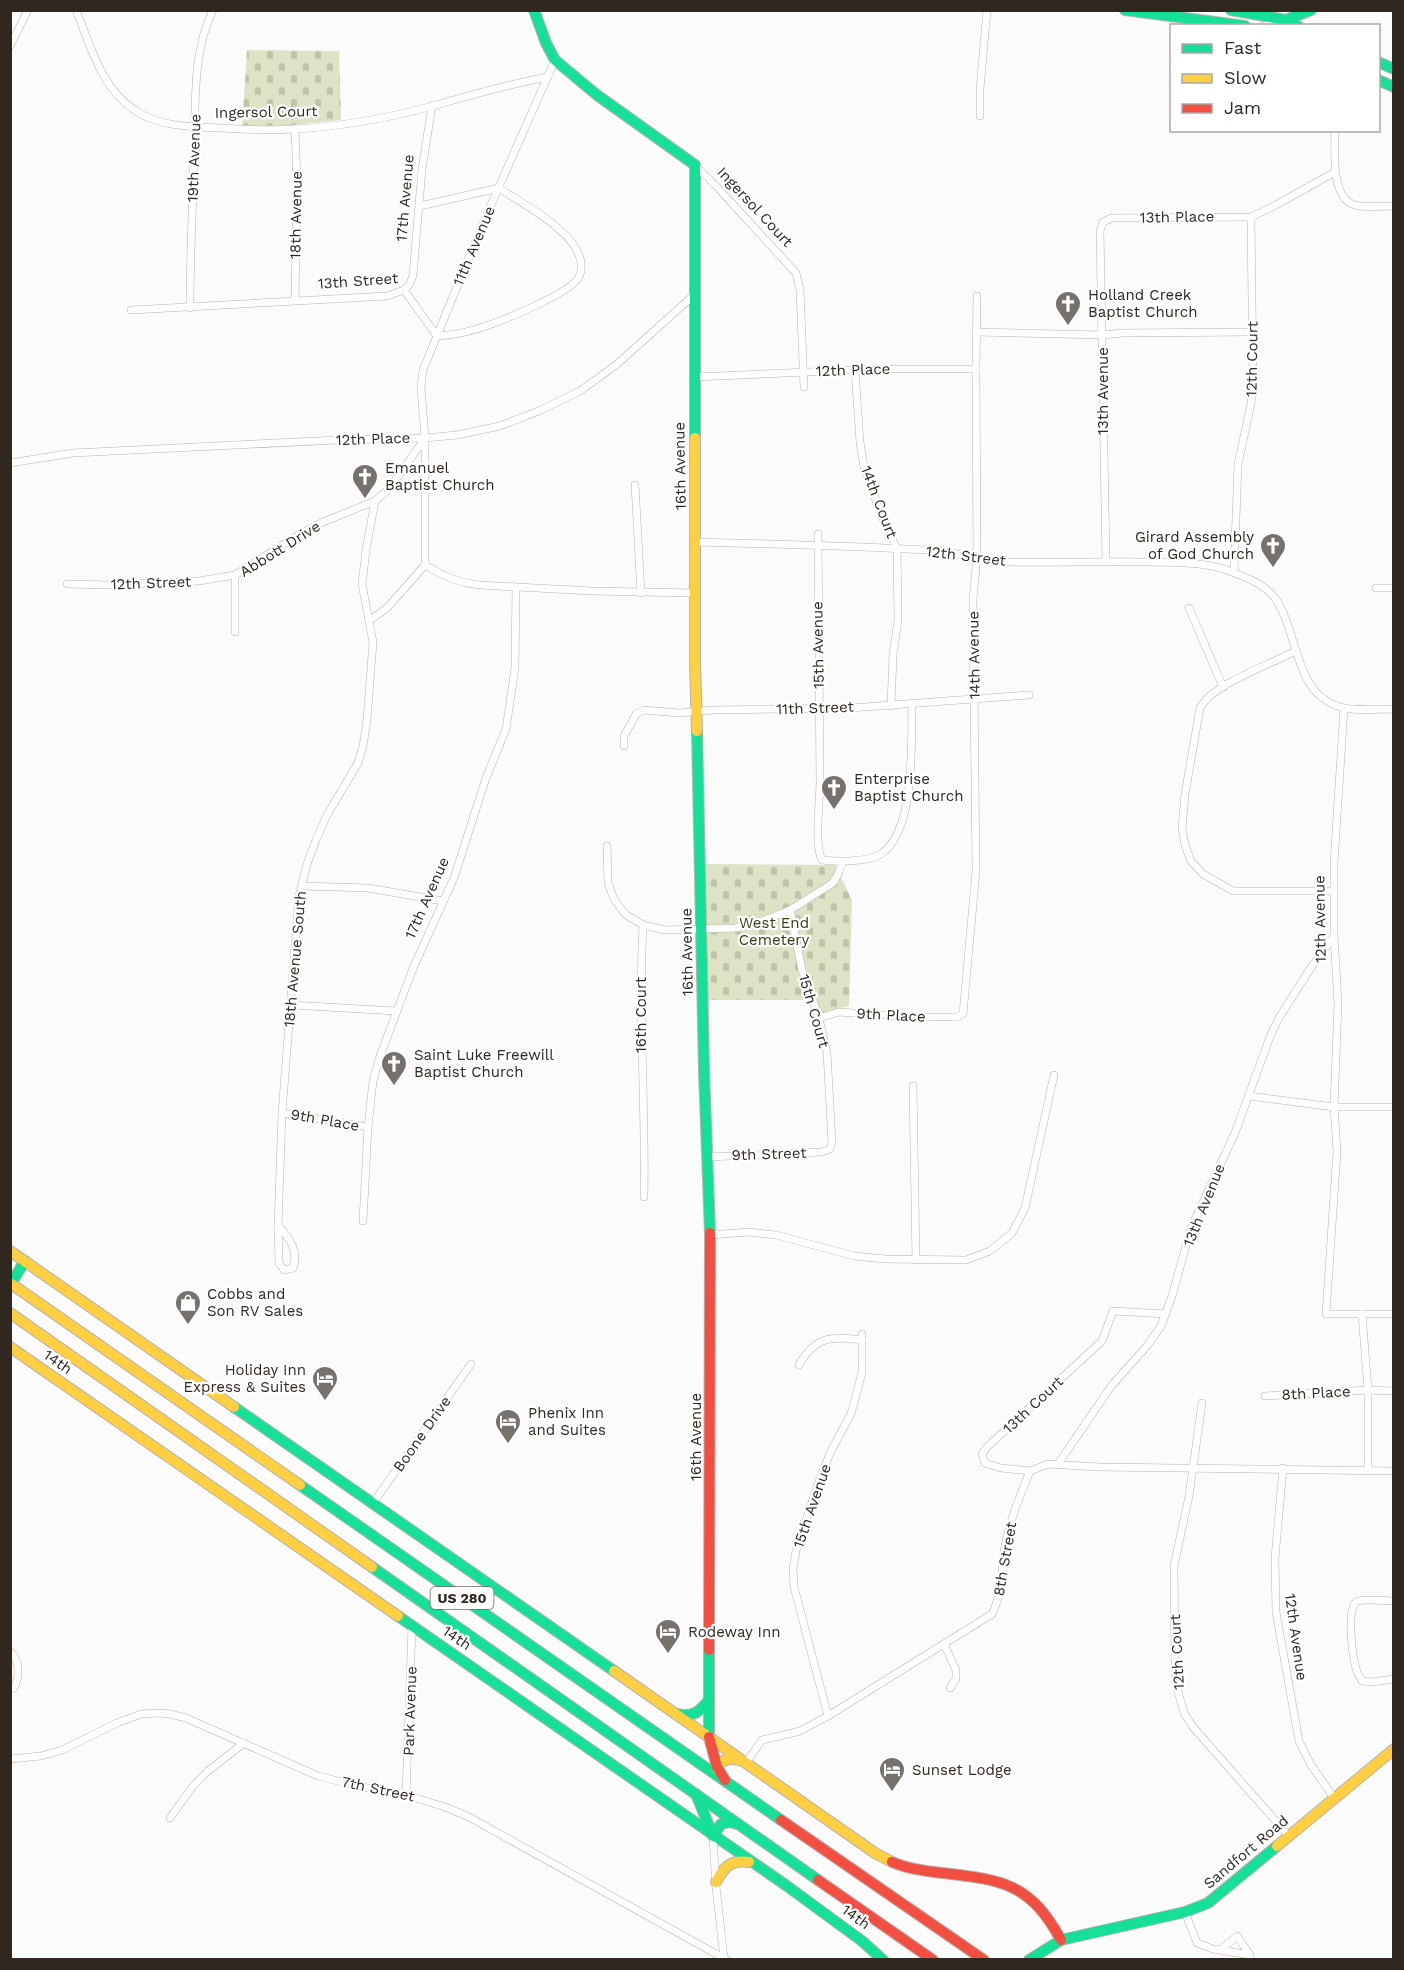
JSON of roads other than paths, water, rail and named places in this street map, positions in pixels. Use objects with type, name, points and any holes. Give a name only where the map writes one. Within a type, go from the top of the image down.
[{"type":"main road","points":[[534,10],[555,60]]},
{"type":"main road","points":[[1125,10],[1230,24]]},
{"type":"main road","points":[[1232,10],[1286,20],[1294,24]]},
{"type":"main road","points":[[1286,20],[1311,10]]},
{"type":"main road","name":"Ingersol Court","points":[[555,60],[597,95],[695,165]]},
{"type":"main road","points":[[1380,81],[1394,87]]},
{"type":"main road","name":"16th Avenue","points":[[695,165],[697,712],[710,1235],[709,1737],[718,1770],[727,1783]]},
{"type":"main road","points":[[10,1251],[875,1853],[890,1862],[923,1870],[996,1881],[1019,1890],[1046,1914],[1061,1940]]},
{"type":"main road","points":[[11,1284],[25,1261]]},
{"type":"main road","name":"US 280","points":[[11,1284],[727,1783],[984,1959]]},
{"type":"main road","name":"US 280","points":[[10,1313],[933,1959]]},
{"type":"main road","name":"14th","points":[[10,1347],[754,1863],[862,1941],[883,1959]]},
{"type":"main road","points":[[674,1713],[694,1715],[709,1700]]},
{"type":"main road","points":[[683,1752],[692,1755],[700,1754],[709,1737]]},
{"type":"main road","name":"Sandfort Road","points":[[1030,1959],[1061,1940],[1185,1912],[1208,1903],[1394,1749]]},
{"type":"main road","points":[[718,1770],[720,1763],[726,1759],[735,1758],[744,1762]]},
{"type":"main road","points":[[695,1793],[713,1836],[722,1823],[732,1822],[739,1825]]},
{"type":"main road","points":[[716,1882],[722,1869],[731,1862],[742,1860],[754,1863]]},
{"type":"street","points":[[10,46],[28,10]]},
{"type":"street","name":"Ingersol Court","points":[[76,10],[102,72],[116,94],[136,112],[161,121],[195,128],[295,129],[349,123],[432,106],[520,81],[548,77]]},
{"type":"street","name":"19th Avenue","points":[[190,308],[195,92],[200,49],[207,22],[213,10]]},
{"type":"street","points":[[980,116],[987,10]]},
{"type":"street","points":[[1271,24],[1286,20]]},
{"type":"street","name":"11th Avenue","points":[[425,438],[421,388],[423,370],[483,223],[555,60]]},
{"type":"street","name":"17th Avenue","points":[[404,290],[410,284],[413,275],[422,169],[432,106]]},
{"type":"street","name":"18th Avenue","points":[[295,129],[297,182],[295,300]]},
{"type":"street","points":[[1335,132],[1335,172],[1345,200],[1353,205],[1394,206]]},
{"type":"street","name":"Ingersol Court","points":[[695,165],[795,273],[800,290],[804,371]]},
{"type":"street","points":[[1251,217],[1335,172]]},
{"type":"street","points":[[420,206],[499,188],[550,223],[570,240],[579,254],[581,271],[578,279],[566,290],[526,310],[486,326],[453,335],[437,336]]},
{"type":"street","name":"13th Place","points":[[1103,222],[1112,218],[1251,217]]},
{"type":"street","name":"12th Court","points":[[1234,572],[1236,481],[1251,404],[1251,217]]},
{"type":"street","name":"13th Avenue","points":[[1103,222],[1100,231],[1106,561]]},
{"type":"street","name":"13th Street","points":[[131,310],[387,296],[404,290],[437,336]]},
{"type":"street","name":"12th Place","points":[[10,464],[73,453],[425,438],[457,435],[500,426],[580,391],[616,365],[694,295]]},
{"type":"street","name":"14th Avenue","points":[[963,1014],[976,889],[973,599],[977,557],[977,296]]},
{"type":"street","points":[[977,332],[1103,335],[1252,332]]},
{"type":"street","name":"12th Place","points":[[695,376],[804,371],[976,369]]},
{"type":"street","name":"14th Court","points":[[855,370],[864,467],[882,517],[897,549],[898,620],[893,655],[891,706]]},
{"type":"street","points":[[804,371],[804,387]]},
{"type":"street","points":[[375,501],[390,488],[425,438]]},
{"type":"street","points":[[369,621],[387,608],[425,565],[425,438]]},
{"type":"street","points":[[634,485],[641,593]]},
{"type":"street","name":"Abbott Drive","points":[[235,632],[235,575],[247,570],[300,534],[375,501]]},
{"type":"street","name":"18th Avenue South","points":[[278,1226],[282,1113],[296,916],[302,886],[316,840],[327,815],[358,763],[363,746],[373,642],[362,584],[375,501]]},
{"type":"street","points":[[818,534],[818,545]]},
{"type":"street","name":"12th Street","points":[[696,542],[952,552],[1006,562],[1197,563],[1217,566],[1234,572]]},
{"type":"street","name":"15th Avenue","points":[[818,545],[819,854],[822,860],[843,861]]},
{"type":"street","points":[[425,565],[461,583],[641,593],[696,593]]},
{"type":"street","points":[[1234,572],[1266,588],[1277,602],[1285,617],[1304,676],[1315,690],[1334,704],[1344,708],[1394,709]]},
{"type":"street","name":"12th Street","points":[[67,584],[111,585],[199,581],[235,575]]},
{"type":"street","name":"17th Avenue","points":[[363,1221],[368,1127],[374,1081],[396,1011],[460,862],[486,778],[506,729],[515,668],[516,587]]},
{"type":"street","points":[[1376,588],[1394,588]]},
{"type":"street","points":[[1189,608],[1223,687]]},
{"type":"street","points":[[1295,651],[1223,687],[1204,700],[1200,708],[1185,794],[1182,828],[1191,861],[1203,874],[1233,891],[1334,891]]},
{"type":"street","name":"11th Street","points":[[624,746],[624,736],[636,714],[644,710],[679,713],[713,710],[891,706],[1029,695]]},
{"type":"street","points":[[607,846],[608,883],[614,900],[625,914],[643,926],[665,930],[736,928],[790,910],[833,883],[843,861],[882,854],[896,835],[907,810],[912,704]]},
{"type":"street","name":"12th Avenue","points":[[1344,708],[1334,862],[1334,936],[1338,1004],[1334,1107],[1337,1151],[1326,1314],[1362,1314]]},
{"type":"street","points":[[302,886],[368,888],[443,901]]},
{"type":"street","name":"15th Court","points":[[790,910],[802,970],[819,1018],[827,1053],[832,1142],[830,1149]]},
{"type":"street","name":"16th Court","points":[[643,926],[641,971],[644,1197]]},
{"type":"street","name":"13th Avenue","points":[[1058,1464],[1112,1385],[1148,1346],[1157,1332],[1166,1314],[1191,1228],[1235,1133],[1271,1034],[1312,966],[1334,936]]},
{"type":"street","points":[[291,1005],[396,1011]]},
{"type":"street","name":"9th Place","points":[[819,1018],[839,1012],[911,1017],[957,1017],[963,1014]]},
{"type":"street","points":[[710,1235],[749,1232],[776,1235],[854,1256],[885,1259],[966,1260],[990,1251],[1012,1233],[1024,1208],[1054,1075]]},
{"type":"street","points":[[914,1086],[916,1260]]},
{"type":"street","points":[[1249,1096],[1334,1107],[1394,1107]]},
{"type":"street","name":"9th Place","points":[[282,1113],[368,1127]]},
{"type":"street","name":"9th Street","points":[[707,1157],[822,1152],[830,1149]]},
{"type":"street","points":[[278,1226],[291,1242],[296,1259],[293,1268],[284,1270],[279,1263],[278,1226]]},
{"type":"street","name":"13th Court","points":[[1030,1471],[992,1466],[985,1463],[982,1454],[1102,1341],[1113,1311],[1166,1314]]},
{"type":"street","points":[[1368,1469],[1368,1390],[1362,1314],[1394,1314]]},
{"type":"street","name":"15th Avenue","points":[[799,1365],[808,1350],[822,1341],[839,1337],[862,1337],[862,1373],[851,1414],[831,1451],[818,1484],[796,1551],[793,1569],[794,1587],[828,1716]]},
{"type":"street","name":"Boone Drive","points":[[372,1503],[471,1364]]},
{"type":"street","name":"8th Place","points":[[1265,1396],[1368,1390],[1394,1391]]},
{"type":"street","name":"12th Court","points":[[1202,1403],[1189,1496],[1174,1566],[1175,1670],[1179,1696],[1184,1713],[1193,1727],[1288,1835]]},
{"type":"street","points":[[1030,1471],[1048,1464],[1100,1467],[1394,1471]]},
{"type":"street","name":"12th Avenue","points":[[1283,1468],[1275,1558],[1276,1612],[1299,1742],[1311,1765],[1334,1798]]},
{"type":"street","name":"8th Street","points":[[744,1762],[762,1740],[800,1731],[828,1716],[992,1614],[999,1599],[1005,1547],[1011,1521],[1030,1471]]},
{"type":"street","points":[[1394,1601],[1360,1600],[1355,1602],[1351,1611],[1350,1624],[1357,1673],[1362,1681],[1394,1679]]},
{"type":"street","name":"Park Avenue","points":[[406,1795],[412,1627]]},
{"type":"street","points":[[944,1644],[956,1670],[956,1679],[950,1688]]},
{"type":"street","points":[[10,1651],[17,1663],[18,1680],[14,1688],[10,1690]]},
{"type":"street","name":"7th Street","points":[[10,1759],[41,1756],[62,1750],[125,1720],[150,1713],[186,1718],[318,1776],[445,1806],[477,1821],[725,1959]]},
{"type":"street","points":[[170,1818],[193,1786],[244,1743]]},
{"type":"street","points":[[713,1836],[725,1959]]},
{"type":"street","points":[[1185,1912],[1197,1943],[1220,1950]]},
{"type":"place","name":"Holland Creek Baptist Church","points":[[1068,327]]},
{"type":"place","name":"Emanuel Baptist Church","points":[[365,500]]},
{"type":"place","name":"Girard Assembly of God Church","points":[[1273,569]]},
{"type":"place","name":"Enterprise Baptist Church","points":[[834,811]]},
{"type":"place","name":"Saint Luke Freewill Baptist Church","points":[[394,1087]]},
{"type":"place","name":"Cobbs and Son RV Sales","points":[[188,1326]]},
{"type":"place","name":"Holiday Inn Express & Suites","points":[[325,1402]]},
{"type":"place","name":"Phenix Inn and Suites","points":[[508,1445]]},
{"type":"place","name":"Rodeway Inn","points":[[668,1655]]},
{"type":"place","name":"Sunset Lodge","points":[[892,1793]]},
{"type":"park label","name":"West End Cemetery","points":[[774,932]]}]
